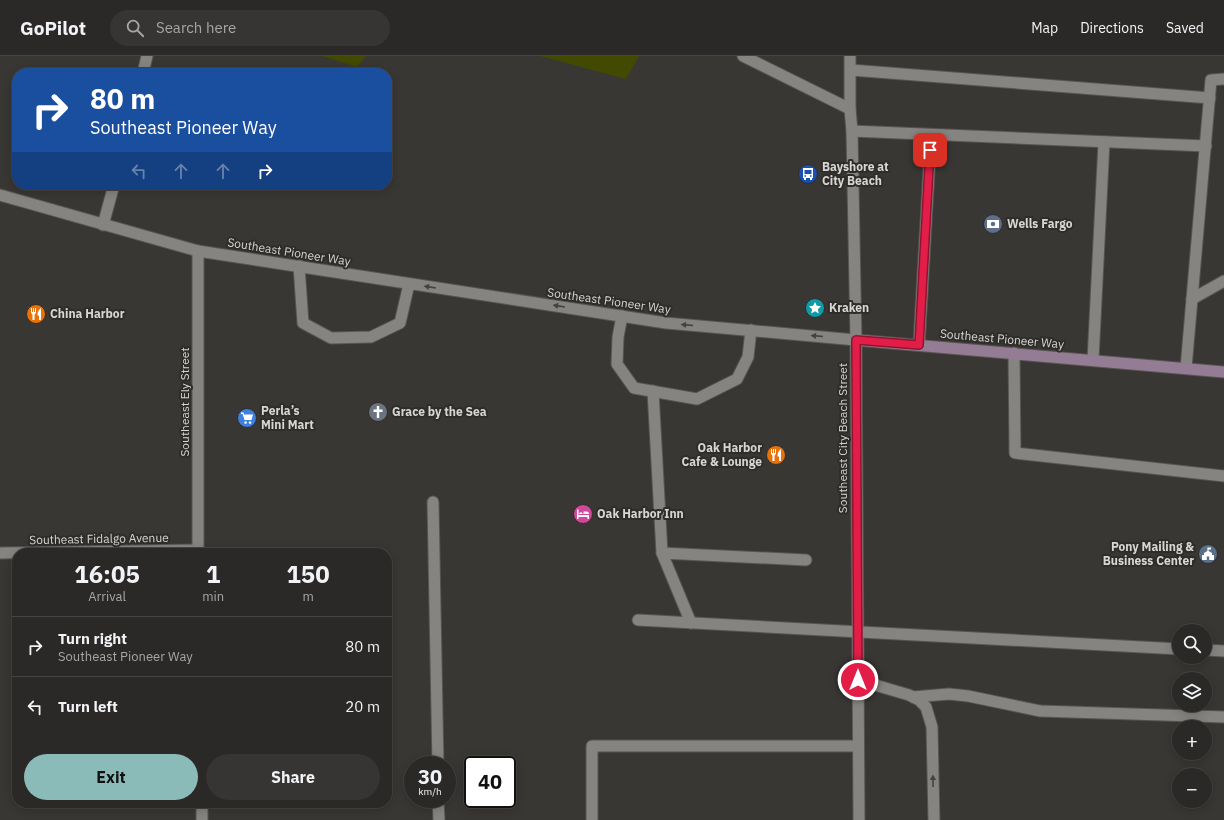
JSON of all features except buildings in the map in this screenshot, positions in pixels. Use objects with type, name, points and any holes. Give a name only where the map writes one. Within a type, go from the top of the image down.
[{"type":"main road","name":"Southeast Pioneer Way","points":[[856,340],[1224,372]]},
{"type":"street","points":[[144,68],[147,56]]},
{"type":"street","points":[[743,56],[850,109]]},
{"type":"street","name":"Southeast City Beach Street","points":[[850,56],[856,340],[858,820]]},
{"type":"street","points":[[851,70],[1210,98]]},
{"type":"street","points":[[1186,368],[1211,80],[1224,79]]},
{"type":"street","points":[[852,131],[1206,146]]},
{"type":"street","points":[[919,345],[931,135]]},
{"type":"street","points":[[1093,360],[1104,142]]},
{"type":"street","points":[[104,225],[113,190]]},
{"type":"street","name":"Southeast Pioneer Way","points":[[0,195],[198,251],[666,323],[856,340]]},
{"type":"street","name":"Southeast Ely Street","points":[[198,251],[198,548]]},
{"type":"street","points":[[299,266],[303,323],[331,338],[371,337],[400,323],[410,284]]},
{"type":"street","points":[[1192,299],[1224,281]]},
{"type":"street","points":[[622,316],[618,337],[617,364],[634,388],[697,399],[737,379],[748,357],[751,330]]},
{"type":"street","points":[[1014,353],[1015,453],[1224,476]]},
{"type":"street","points":[[653,392],[662,553],[691,623]]},
{"type":"street","points":[[433,502],[438,756]]},
{"type":"street","name":"Southeast Fidalgo Avenue","points":[[0,553],[12,553]]},
{"type":"street","points":[[662,553],[806,560]]},
{"type":"street","points":[[638,620],[1172,649]]},
{"type":"street","points":[[1212,650],[1224,651]]},
{"type":"street","points":[[858,680],[913,697],[919,700],[926,707],[932,727],[934,820]]},
{"type":"street","points":[[913,697],[949,694],[968,696],[1040,711],[1224,717]]},
{"type":"street","points":[[592,820],[592,746],[858,746]]},
{"type":"street","points":[[202,808],[202,820]]},
{"type":"street","points":[[438,808],[438,820]]},
{"type":"green space","points":[[322,56],[366,56],[357,67]]},
{"type":"green space","points":[[540,56],[639,56],[626,79]]},
{"type":"place","name":"Bayshore at City Beach","points":[[808,174]]},
{"type":"place","name":"Wells Fargo","points":[[993,224]]},
{"type":"place","name":"Kraken","points":[[815,308]]},
{"type":"place","name":"China Harbor","points":[[36,314]]},
{"type":"place","name":"Grace by the Sea","points":[[378,412]]},
{"type":"place","name":"Perla’s Mini Mart","points":[[247,418]]},
{"type":"place","name":"Oak Harbor Cafe & Lounge","points":[[776,455]]},
{"type":"place","name":"Oak Harbor Inn","points":[[583,514]]},
{"type":"place","name":"Pony Mailing & Business Center","points":[[1208,554]]},
{"type":"route","points":[[858,680],[856,340],[919,345],[930,150]]}]
